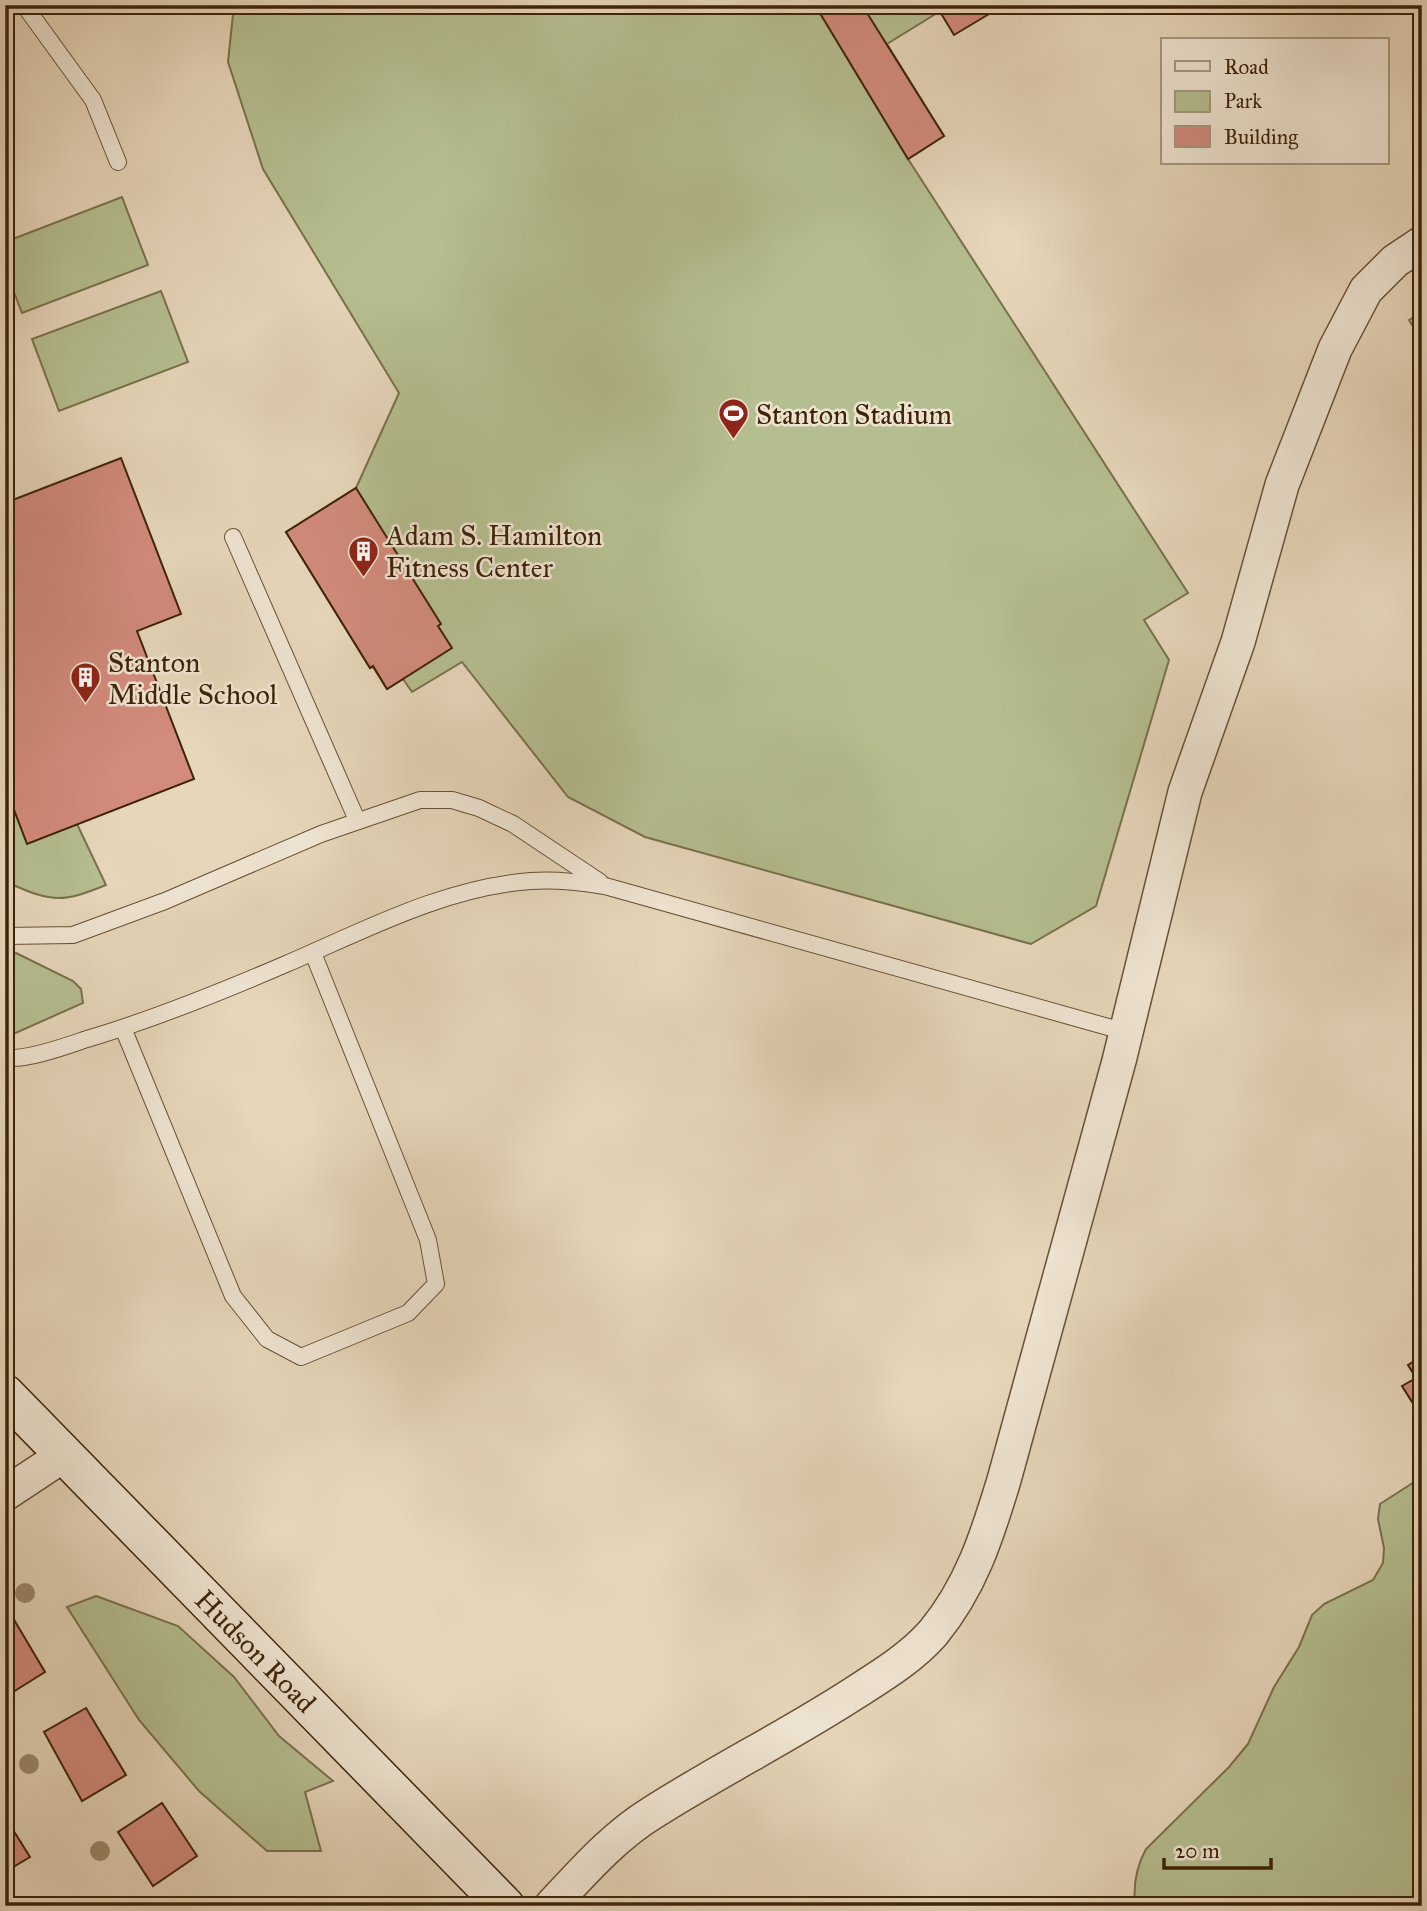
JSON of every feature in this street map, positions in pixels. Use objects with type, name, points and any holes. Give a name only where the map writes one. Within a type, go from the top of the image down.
[{"type":"street","points":[[551,1906],[620,1837],[650,1814],[826,1712],[896,1666],[931,1635],[968,1582],[983,1548],[1004,1480],[1126,1032],[1185,792],[1238,642],[1282,485],[1335,349],[1366,290],[1395,261],[1422,243]]},
{"type":"street","name":"Hudson Road","points":[[5,1394],[505,1906]]},
{"type":"street","points":[[5,1494],[64,1455]]},
{"type":"lane","points":[[24,5],[93,100],[118,162]]},
{"type":"lane","points":[[233,537],[356,820]]},
{"type":"lane","points":[[5,936],[73,935],[165,901],[356,820],[420,800],[452,800],[479,808],[513,824],[605,886]]},
{"type":"lane","points":[[5,1057],[60,1048],[123,1028],[223,992],[383,922],[474,890],[530,881],[562,880],[605,886],[1126,1032]]},
{"type":"lane","points":[[123,1028],[233,1296],[267,1339],[301,1357],[408,1313],[436,1284],[428,1240],[313,953]]},
{"type":"green space","name":"Stanton Stadium","points":[[234,5],[814,5],[818,10],[825,5],[950,5],[887,44],[944,136],[908,159],[1188,593],[1144,620],[1169,660],[1096,906],[1031,944],[645,837],[568,797],[462,662],[412,692],[403,679],[387,689],[373,667],[370,668],[286,532],[356,488],[399,393],[263,169],[228,62]]},
{"type":"green space","points":[[122,197],[148,265],[22,313],[5,269],[5,242]]},
{"type":"green space","points":[[161,291],[188,362],[59,411],[32,339]]},
{"type":"green space","points":[[1422,312],[1422,341],[1409,320]]},
{"type":"green space","points":[[5,786],[77,824],[106,885],[79,895],[58,898],[38,895],[11,884],[5,870]]},
{"type":"green space","points":[[16,953],[73,981],[81,989],[83,1003],[11,1035],[5,1034],[5,955]]},
{"type":"green space","points":[[1422,1477],[1422,1906],[1135,1906],[1136,1876],[1146,1849],[1229,1767],[1248,1744],[1274,1687],[1299,1647],[1312,1615],[1324,1604],[1373,1580],[1383,1563],[1384,1548],[1378,1519],[1380,1504]]},
{"type":"green space","points":[[96,1596],[178,1626],[234,1677],[279,1736],[333,1781],[305,1792],[321,1851],[267,1851],[199,1791],[139,1720],[67,1607]]},
{"type":"building","points":[[825,5],[862,5],[944,136],[908,159],[818,10]]},
{"type":"building","points":[[936,5],[1004,5],[954,35]]},
{"type":"building","name":"Stanton Middle School","points":[[121,458],[181,614],[137,631],[194,779],[27,844],[5,786],[5,503]]},
{"type":"building","name":"Adam S. Hamilton Fitness Center","points":[[356,488],[441,624],[438,626],[452,648],[387,689],[373,666],[370,668],[286,532]]},
{"type":"building","points":[[1422,1356],[1422,1400],[1414,1405],[1402,1386],[1416,1378],[1408,1365]]},
{"type":"building","points":[[13,1618],[45,1672],[5,1697],[5,1622]]},
{"type":"building","points":[[86,1708],[126,1775],[82,1801],[44,1732]]},
{"type":"building","points":[[162,1803],[197,1856],[153,1886],[118,1832]]},
{"type":"building","points":[[5,1817],[30,1857],[5,1872]]},
{"type":"place","name":"Stanton Stadium","points":[[733,441]]},
{"type":"place","name":"Adam S. Hamilton Fitness Center","points":[[363,578]]},
{"type":"place","name":"Stanton Middle School","points":[[85,705]]}]
